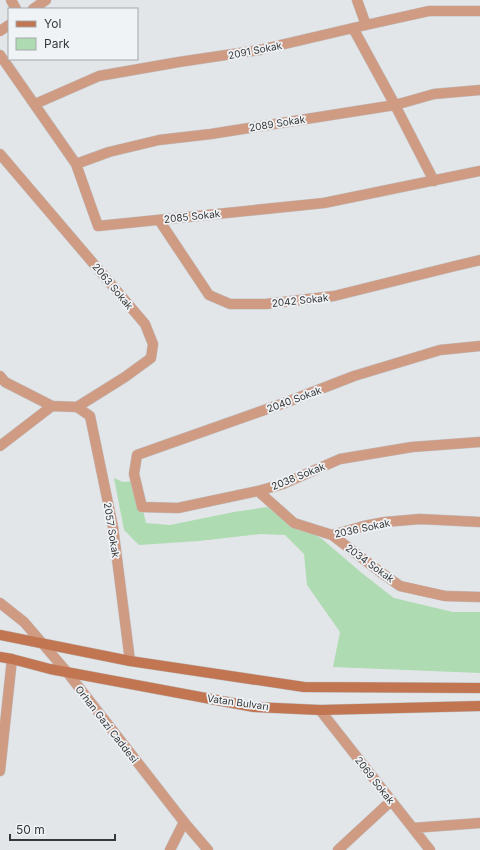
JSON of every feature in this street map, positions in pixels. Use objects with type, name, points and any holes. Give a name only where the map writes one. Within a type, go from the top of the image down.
[{"type":"main road","points":[[0,635],[130,661],[304,687],[480,688]]},
{"type":"main road","name":"Vatan Bulvarı","points":[[0,657],[50,669],[254,707],[320,710],[480,706]]},
{"type":"street","points":[[34,8],[46,0]]},
{"type":"street","points":[[357,0],[366,25]]},
{"type":"street","name":"2091 Sokak","points":[[34,104],[99,76],[259,50],[429,11],[480,11]]},
{"type":"street","points":[[353,28],[434,181]]},
{"type":"street","name":"2085 Sokak","points":[[0,55],[76,164],[98,226],[324,203],[480,171]]},
{"type":"street","name":"2089 Sokak","points":[[76,164],[109,152],[159,140],[211,134],[395,105],[434,94],[480,90]]},
{"type":"street","name":"2063 Sokak","points":[[0,154],[145,324],[153,344],[151,358],[125,377],[77,407]]},
{"type":"street","name":"2042 Sokak","points":[[159,220],[209,295],[230,304],[266,304],[334,296],[480,260]]},
{"type":"street","name":"2040 Sokak","points":[[136,481],[134,474],[137,455],[287,402],[354,376],[440,350],[480,346]]},
{"type":"street","points":[[0,376],[5,382],[52,406],[77,407]]},
{"type":"street","points":[[0,446],[52,406]]},
{"type":"street","name":"2057 Sokak","points":[[77,407],[90,416],[113,527],[130,661]]},
{"type":"street","name":"2038 Sokak","points":[[136,481],[142,507],[178,508],[258,491],[283,484],[340,459],[412,447],[480,442]]},
{"type":"street","name":"2036 Sokak","points":[[258,491],[294,523],[332,535],[364,526],[420,518],[480,522]]},
{"type":"street","name":"2034 Sokak","points":[[332,535],[400,586],[445,596],[480,597]]},
{"type":"street","name":"Orhan Gazi Caddesi","points":[[0,603],[24,622],[67,672],[184,822],[208,850]]},
{"type":"street","points":[[0,771],[12,659]]},
{"type":"street","name":"2069 Sokak","points":[[320,710],[430,850]]},
{"type":"street","points":[[338,850],[391,801]]},
{"type":"street","points":[[170,850],[184,822]]},
{"type":"street","points":[[413,828],[480,823]]},
{"type":"green space","points":[[114,478],[123,482],[136,481],[146,523],[170,525],[267,507],[322,539],[394,598],[453,612],[480,612],[480,673],[333,667],[340,632],[307,585],[304,554],[285,535],[260,534],[199,541],[139,545],[124,530]]}]
